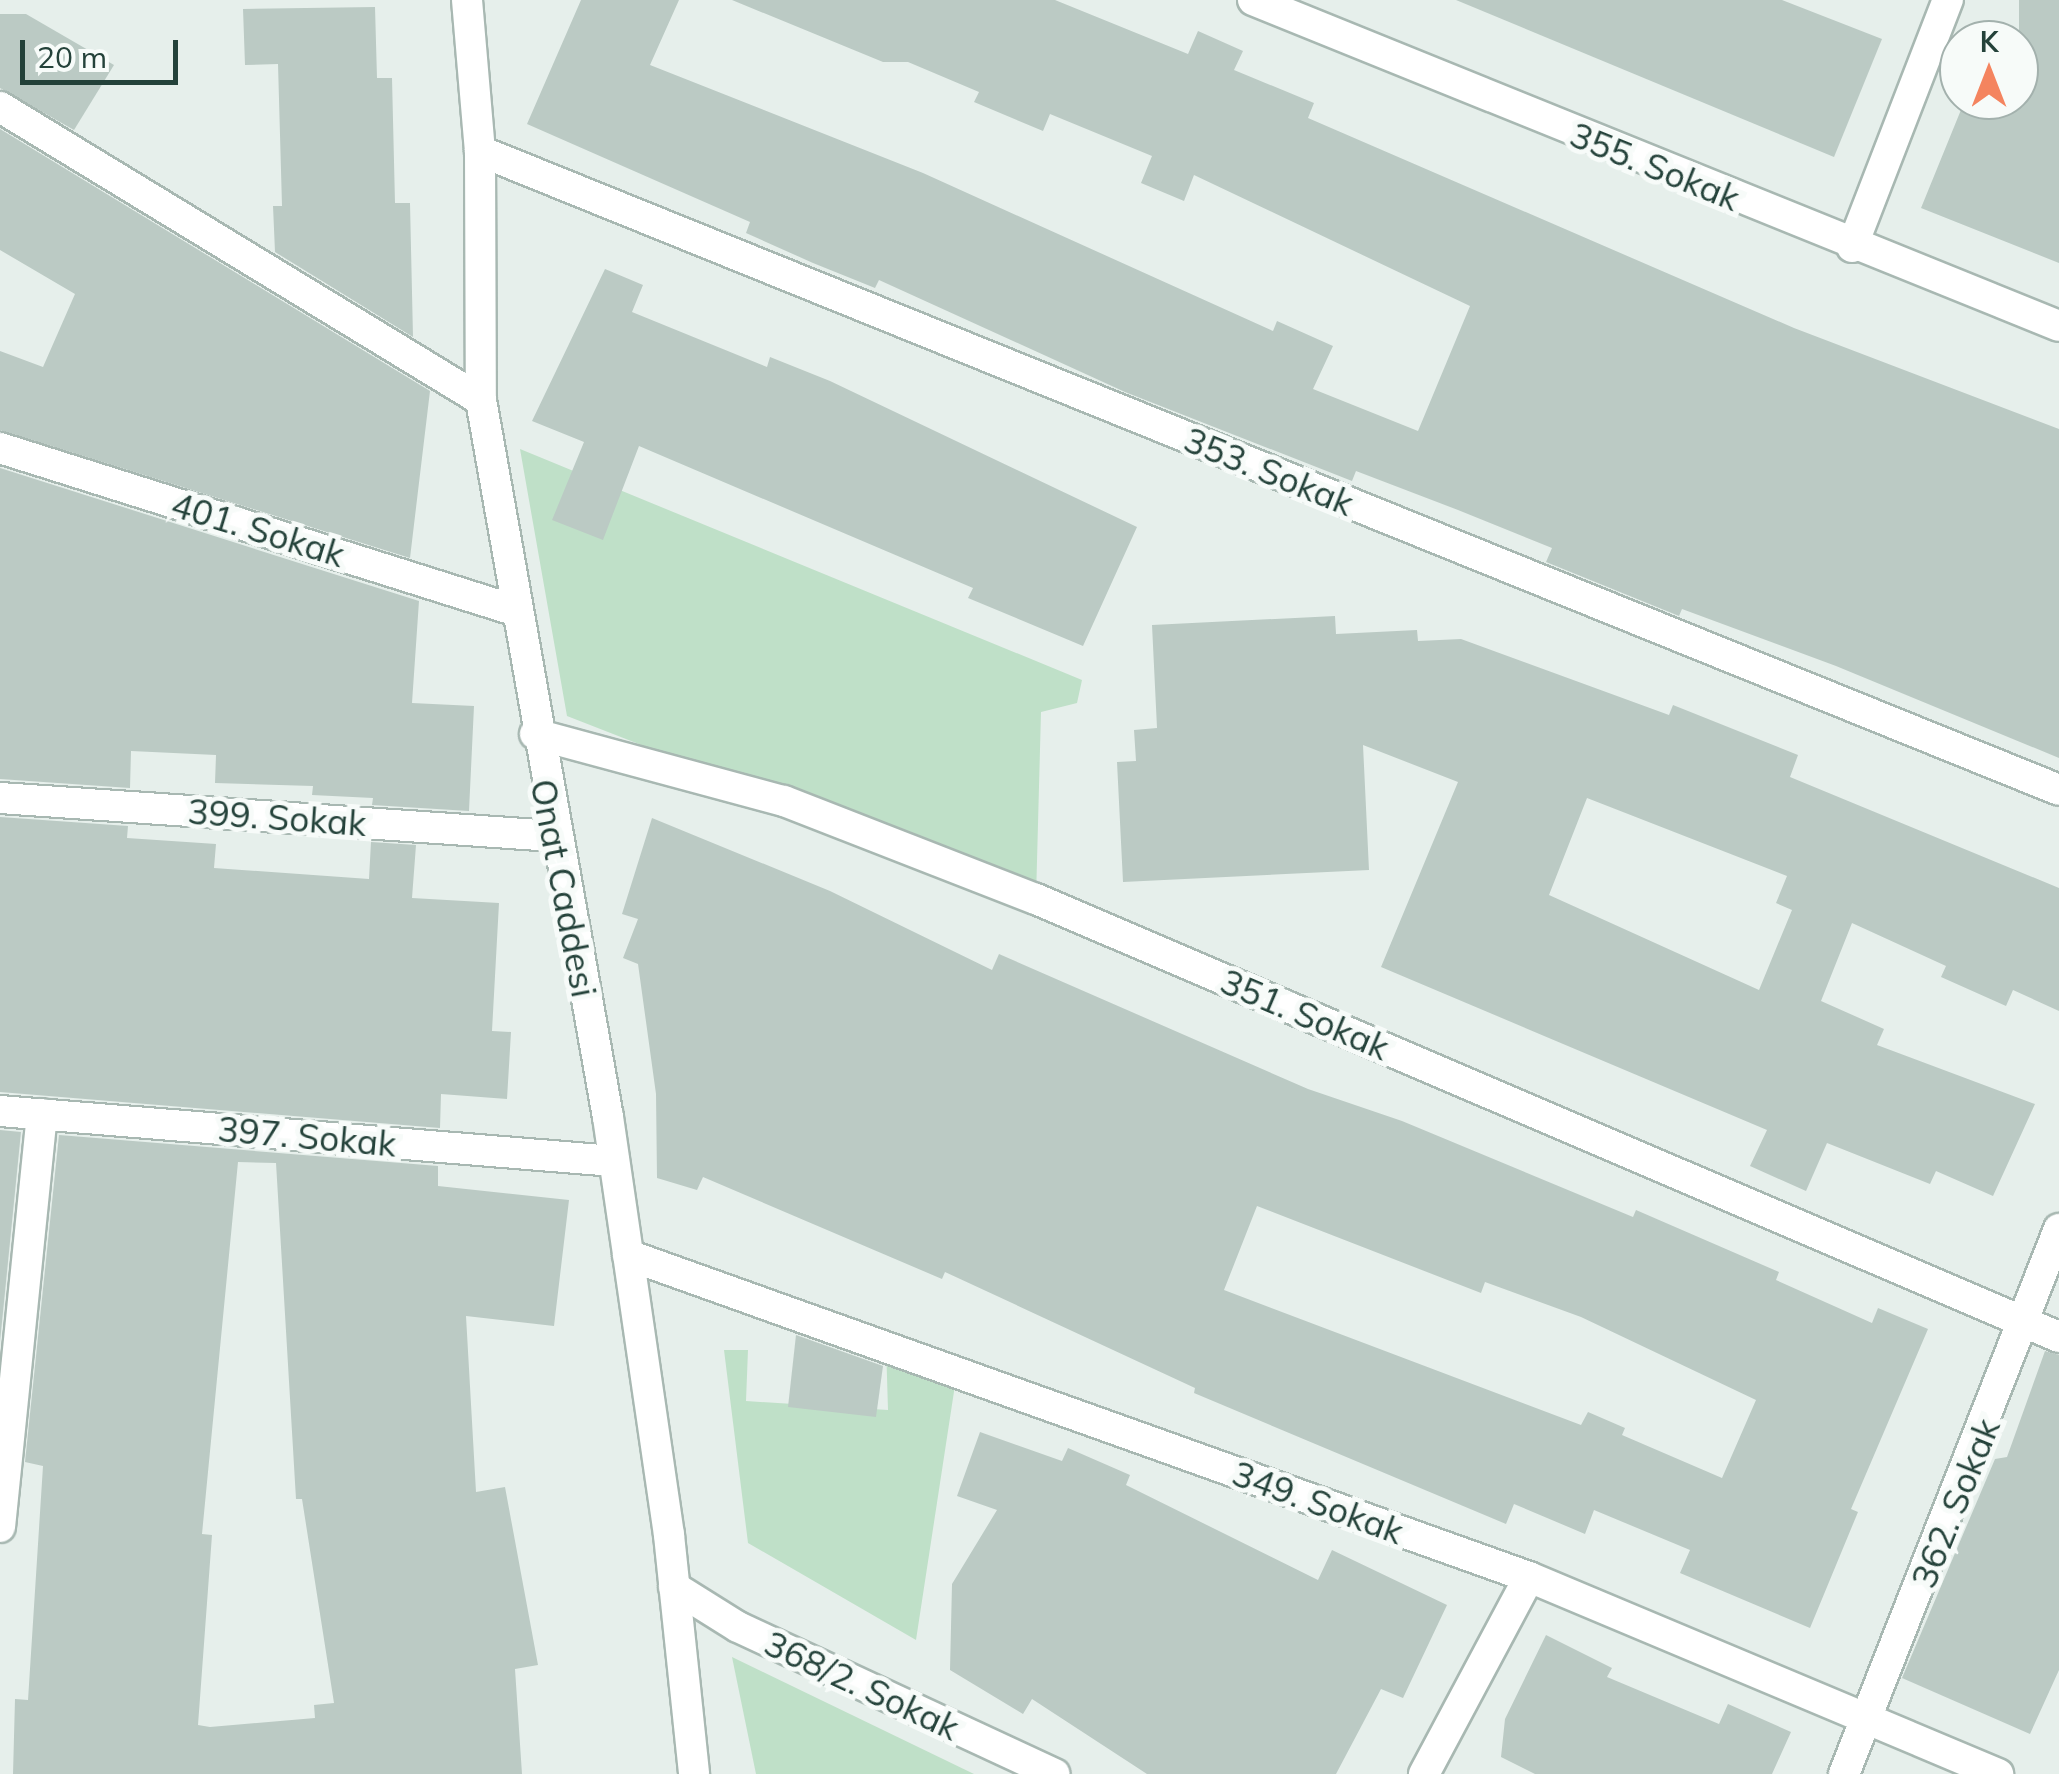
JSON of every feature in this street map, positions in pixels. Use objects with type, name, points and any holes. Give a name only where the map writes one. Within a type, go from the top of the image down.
[{"type":"street","name":"Onat Caddesi","points":[[466,0],[480,152],[481,400],[535,734],[614,1161],[674,1587],[694,1774]]},
{"type":"street","name":"355. Sokak","points":[[1254,0],[1852,247],[2059,326]]},
{"type":"street","points":[[1852,247],[1948,0]]},
{"type":"street","points":[[0,107],[481,400]]},
{"type":"street","name":"353. Sokak","points":[[480,152],[2059,790]]},
{"type":"street","name":"401. Sokak","points":[[0,448],[516,611]]},
{"type":"street","name":"351. Sokak","points":[[535,734],[784,801],[1036,899],[2059,1337]]},
{"type":"street","name":"399. Sokak","points":[[0,798],[553,836]]},
{"type":"street","name":"397. Sokak","points":[[0,1111],[614,1161]]},
{"type":"street","points":[[0,1527],[42,1114]]},
{"type":"street","name":"362. Sokak","points":[[1844,1774],[2026,1324],[2059,1228]]},
{"type":"street","name":"349. Sokak","points":[[628,1255],[1529,1578],[1998,1774]]},
{"type":"street","points":[[1424,1774],[1529,1578]]},
{"type":"street","name":"368/2. Sokak","points":[[674,1587],[738,1628],[1054,1774]]},
{"type":"green space","points":[[520,449],[1082,680],[1077,703],[1041,712],[1036,899],[567,716]]},
{"type":"green space","points":[[886,1345],[957,1372],[916,1640],[748,1543],[724,1350],[748,1350],[746,1401],[888,1410]]},
{"type":"green space","points":[[732,1657],[974,1774],[756,1774]]},
{"type":"building","points":[[581,0],[679,0],[650,65],[923,173],[1273,331],[1277,321],[1333,346],[1313,389],[1418,431],[1470,306],[1194,175],[1184,201],[1141,183],[1152,156],[1050,114],[1043,131],[974,102],[979,92],[908,62],[883,62],[732,0],[1055,0],[1188,54],[1198,31],[1243,51],[1234,70],[1314,103],[1308,118],[1794,328],[2059,429],[2059,758],[1836,666],[1682,609],[1679,616],[1546,562],[1552,548],[1458,510],[1356,471],[1352,481],[1125,392],[879,280],[875,288],[813,263],[746,233],[750,222],[527,124]]},
{"type":"building","points":[[1456,0],[1782,0],[1882,39],[1834,157]]},
{"type":"building","points":[[2019,0],[2059,0],[2059,263],[1921,208],[1957,120],[2039,120],[2039,20],[2019,20]]},
{"type":"building","points":[[375,7],[377,78],[392,78],[395,203],[410,203],[413,337],[275,252],[273,206],[282,206],[278,64],[245,65],[243,9]]},
{"type":"building","points":[[0,14],[26,14],[114,65],[74,130],[0,88]]},
{"type":"building","points":[[0,129],[430,391],[410,558],[0,430],[0,351],[43,367],[75,294],[0,250]]},
{"type":"building","points":[[605,269],[643,285],[632,312],[767,367],[770,357],[830,381],[1137,527],[1083,646],[968,598],[973,588],[639,446],[603,540],[552,520],[584,442],[532,421]]},
{"type":"building","points":[[0,468],[419,601],[412,703],[474,706],[469,811],[372,805],[373,798],[312,795],[313,786],[215,783],[216,755],[131,751],[130,788],[0,779]]},
{"type":"building","points":[[1335,616],[1336,634],[1417,630],[1418,641],[1461,639],[1669,715],[1673,705],[1798,755],[1790,777],[2059,888],[2059,1011],[2013,990],[2006,1006],[1941,977],[1946,966],[1852,923],[1821,1001],[1884,1029],[1877,1045],[2035,1104],[1993,1196],[1936,1171],[1930,1184],[1827,1143],[1806,1191],[1750,1166],[1767,1130],[1381,967],[1458,782],[1363,745],[1369,870],[1123,882],[1117,762],[1136,761],[1134,730],[1157,728],[1152,625]],"holes":[[[1587,798],[1787,876],[1776,903],[1792,910],[1759,990],[1549,895]]]},
{"type":"building","points":[[0,817],[128,826],[127,838],[216,844],[214,868],[369,879],[371,842],[416,845],[412,898],[499,903],[492,1031],[511,1032],[507,1099],[441,1094],[440,1128],[0,1092]]},
{"type":"building","points":[[652,818],[830,891],[992,970],[999,954],[1308,1089],[1402,1121],[1633,1217],[1636,1210],[1779,1272],[1776,1280],[1872,1323],[1878,1308],[1928,1329],[1851,1509],[1858,1512],[1810,1628],[1680,1573],[1690,1550],[1594,1510],[1585,1534],[1514,1504],[1506,1524],[1194,1393],[1195,1388],[945,1272],[942,1279],[703,1177],[697,1190],[657,1178],[656,1094],[638,964],[623,958],[638,919],[622,914]],"holes":[[[1257,1206],[1481,1293],[1485,1282],[1581,1317],[1756,1400],[1722,1478],[1622,1435],[1625,1428],[1588,1412],[1581,1425],[1224,1290]]]},
{"type":"building","points":[[0,1130],[21,1132],[0,1342]]},
{"type":"building","points":[[59,1135],[438,1166],[438,1186],[569,1200],[554,1326],[466,1316],[476,1492],[505,1487],[538,1665],[515,1669],[522,1774],[13,1774],[15,1699],[28,1700],[43,1466],[25,1462]],"holes":[[[238,1162],[276,1163],[296,1499],[302,1499],[334,1703],[314,1705],[315,1718],[210,1727],[198,1725],[212,1535],[202,1534]]]},
{"type":"building","points":[[796,1335],[883,1366],[876,1417],[788,1407]]},
{"type":"building","points":[[2045,1351],[2059,1355],[2059,1670],[2030,1734],[1902,1678],[1995,1459],[2007,1457]]},
{"type":"building","points":[[980,1432],[1062,1461],[1068,1448],[1130,1475],[1126,1485],[1318,1580],[1332,1550],[1447,1605],[1403,1698],[1381,1689],[1336,1774],[1147,1774],[1032,1699],[1023,1714],[950,1670],[952,1584],[997,1510],[957,1496]]},
{"type":"building","points":[[1546,1635],[1612,1668],[1607,1677],[1719,1724],[1728,1704],[1791,1732],[1772,1774],[1535,1774],[1501,1757],[1505,1719]]}]
